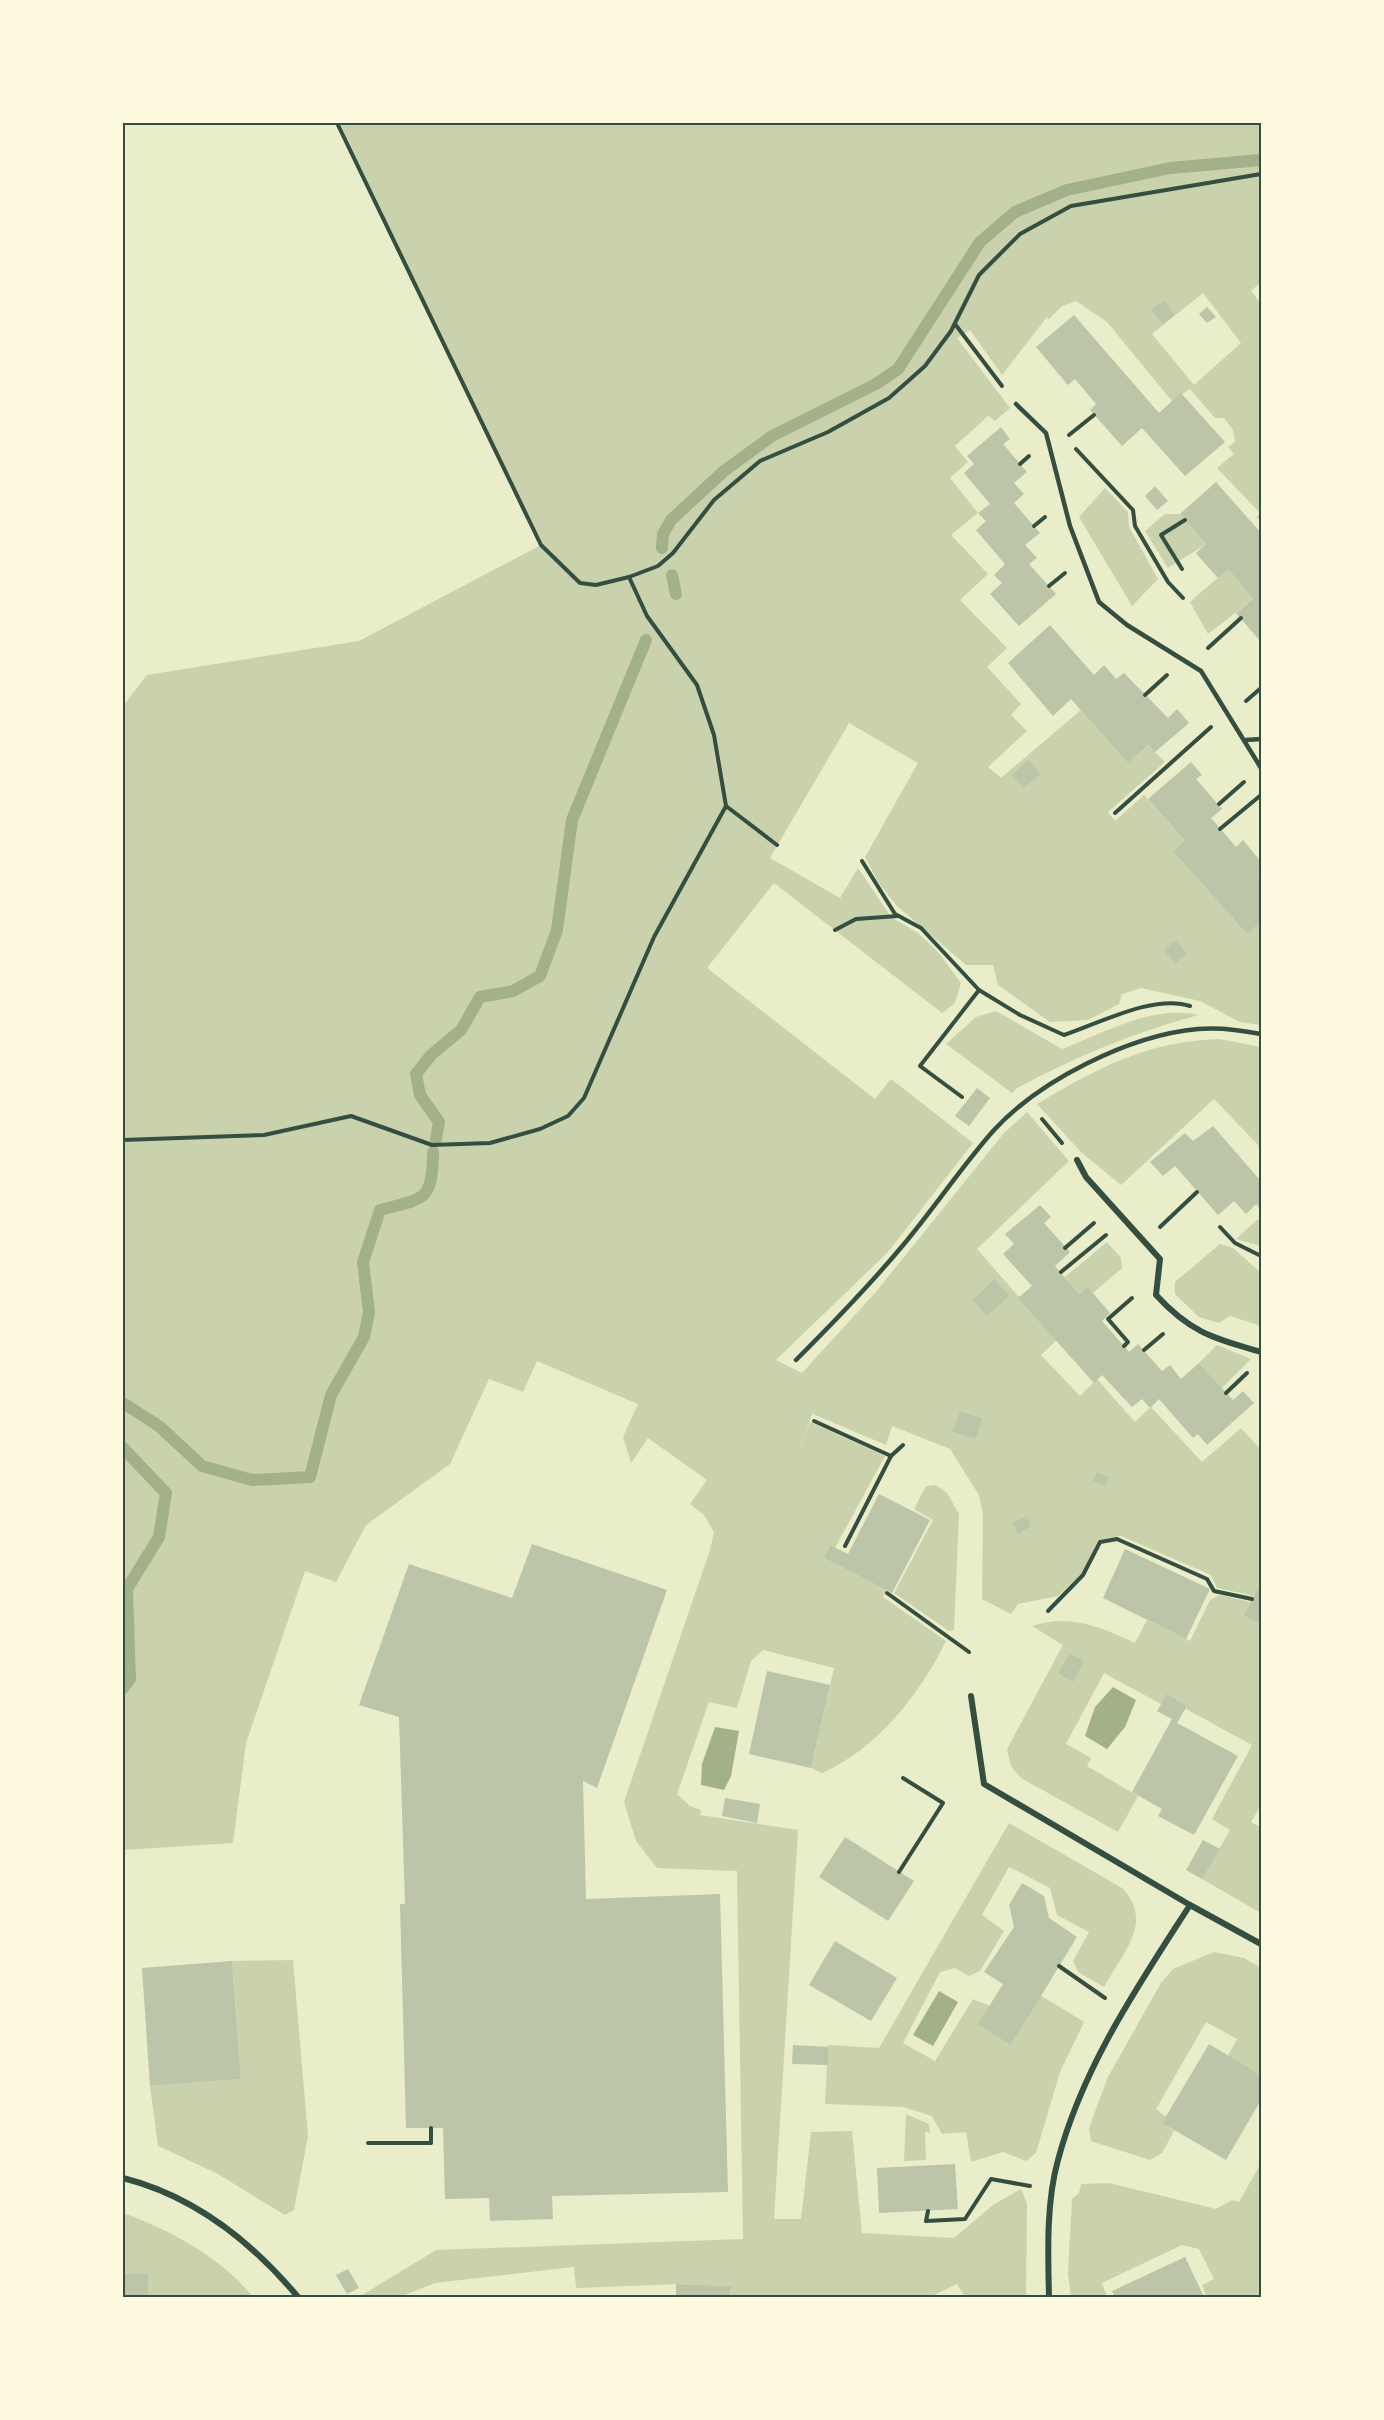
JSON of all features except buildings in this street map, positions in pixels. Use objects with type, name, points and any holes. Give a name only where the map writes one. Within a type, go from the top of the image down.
[{"type":"street","points":[[1077,1160],[1086,1177],[1160,1259],[1156,1295],[1176,1317],[1200,1334],[1261,1352]]},
{"type":"street","points":[[971,1696],[984,1784],[1261,1944]]},
{"type":"street","points":[[1048,2297],[1050,2219],[1057,2162],[1074,2109],[1098,2053],[1190,1905]]},
{"type":"street","points":[[123,2178],[180,2200],[235,2233],[260,2254],[298,2297]]},
{"type":"lane","points":[[1016,404],[1046,433],[1070,526],[1099,602],[1127,625],[1201,671],[1261,768]]},
{"type":"lane","points":[[1245,740],[1261,739]]},
{"type":"lane","points":[[796,1360],[876,1277],[994,1130],[1026,1100],[1054,1082],[1108,1054],[1170,1034],[1199,1029],[1239,1030],[1261,1034]]},
{"type":"path","points":[[336,123],[541,545],[580,583],[596,585],[629,577],[658,566],[673,553],[714,500],[760,461],[828,432],[889,398],[925,366],[955,324],[979,275],[1020,234],[1071,206],[1261,174]]},
{"type":"path","points":[[955,324],[1016,404]]},
{"type":"path","points":[[1076,449],[1133,510],[1135,526],[1168,582],[1183,598]]},
{"type":"path","points":[[1182,569],[1161,535],[1185,520]]},
{"type":"path","points":[[123,1140],[264,1135],[351,1116],[432,1144],[489,1143],[540,1129],[568,1116],[584,1098],[654,937],[726,806],[714,735],[697,685],[647,616],[629,577]]},
{"type":"path","points":[[1190,664],[1240,618]]},
{"type":"path","points":[[1115,813],[1228,712]]},
{"type":"path","points":[[1219,804],[1261,768]]},
{"type":"path","points":[[1220,829],[1261,795]]},
{"type":"path","points":[[726,806],[777,845]]},
{"type":"path","points":[[862,861],[887,905],[898,916],[921,928],[979,990],[1020,1015],[1064,1035],[1149,1004],[1180,1003],[1201,1010]]},
{"type":"path","points":[[835,930],[856,919],[898,916]]},
{"type":"path","points":[[962,1097],[920,1066],[979,990]]},
{"type":"path","points":[[1026,1100],[1077,1160]]},
{"type":"path","points":[[1145,1242],[1197,1192]]},
{"type":"path","points":[[1065,1248],[1113,1206]]},
{"type":"path","points":[[1061,1272],[1125,1220]]},
{"type":"path","points":[[1220,1227],[1235,1243],[1261,1256]]},
{"type":"path","points":[[1124,1346],[1128,1342],[1108,1319],[1160,1273]]},
{"type":"path","points":[[1226,1393],[1254,1367]]},
{"type":"path","points":[[814,1421],[891,1456]]},
{"type":"path","points":[[845,1546],[891,1456],[903,1445]]},
{"type":"path","points":[[1048,1611],[1083,1575],[1100,1542],[1117,1539],[1207,1579],[1214,1591],[1252,1599]]},
{"type":"path","points":[[887,1593],[969,1652]]},
{"type":"path","points":[[899,1872],[943,1803],[903,1778]]},
{"type":"path","points":[[1059,1966],[1106,1999]]},
{"type":"path","points":[[368,2143],[431,2143],[431,2128]]},
{"type":"path","points":[[928,2211],[926,2221],[965,2219],[991,2178],[1053,2193]]},
{"type":"shaded area","points":[[337,123],[1261,123],[1261,282],[1251,291],[1261,304],[1261,522],[1257,517],[1260,513],[1217,468],[1234,454],[1228,447],[1235,442],[1233,430],[1224,418],[1215,418],[1190,389],[1172,401],[1107,322],[1076,301],[1062,306],[1049,319],[1047,317],[1002,375],[970,330],[957,338],[1010,408],[995,421],[988,416],[955,446],[968,462],[950,478],[978,513],[951,535],[988,574],[960,600],[1007,648],[987,667],[1021,704],[1011,715],[1027,731],[988,767],[1001,778],[1081,710],[1128,763],[1148,745],[1165,762],[1108,812],[1115,821],[1144,795],[1185,841],[1174,852],[1247,934],[1261,922],[1261,1025],[1240,1022],[1200,1001],[1141,988],[1122,994],[1119,1004],[1088,1020],[1050,1022],[998,985],[993,965],[966,965],[897,906],[878,882],[865,857],[918,763],[849,723],[770,858],[840,898],[858,868],[891,917],[918,933],[938,952],[961,983],[955,1003],[942,1013],[774,883],[707,968],[875,1099],[891,1079],[973,1143],[888,1252],[776,1360],[802,1373],[875,1293],[1004,1133],[1027,1112],[1069,1161],[977,1249],[1057,1340],[1041,1355],[1080,1396],[1097,1379],[1135,1422],[1151,1407],[1202,1462],[1241,1428],[1261,1450],[1261,1591],[1258,1590],[1254,1596],[1217,1588],[1211,1575],[1121,1536],[1098,1540],[1083,1572],[1058,1596],[1018,1604],[1011,1614],[982,1599],[983,1515],[979,1495],[950,1449],[892,1426],[886,1445],[813,1414],[815,1407],[796,1458],[810,1422],[885,1456],[835,1548],[830,1545],[824,1558],[886,1590],[883,1597],[946,1641],[923,1681],[895,1718],[861,1750],[822,1773],[811,1768],[834,1668],[763,1650],[751,1661],[737,1708],[709,1702],[677,1794],[690,1806],[701,1810],[700,1815],[798,1830],[774,2219],[801,2219],[811,2132],[852,2131],[862,2233],[954,2238],[993,2205],[1021,2189],[1027,2203],[1026,2297],[965,2297],[957,2284],[930,2297],[730,2297],[731,2286],[680,2284],[576,2288],[574,2267],[435,2283],[400,2297],[359,2297],[436,2250],[743,2239],[737,1871],[657,1868],[636,1841],[624,1802],[710,1550],[714,1532],[704,1515],[690,1504],[707,1480],[648,1438],[631,1463],[623,1437],[638,1404],[537,1361],[523,1392],[489,1379],[450,1464],[366,1525],[336,1582],[305,1571],[246,1743],[233,1843],[123,1850],[123,706],[147,675],[359,641],[541,545]],"holes":[[[1203,293],[1241,343],[1194,385],[1152,334]],[[960,1411],[983,1418],[976,1439],[953,1432]]]},
{"type":"shaded area","points":[[1105,488],[1128,512],[1129,527],[1158,579],[1132,606],[1079,517]]},
{"type":"shaded area","points":[[1165,514],[1180,514],[1206,544],[1168,568],[1145,531]]},
{"type":"shaded area","points":[[1228,569],[1253,599],[1208,634],[1190,602]]},
{"type":"shaded area","points":[[996,1011],[1062,1049],[1112,1028],[1146,1017],[1181,1013],[1199,1015],[1151,1029],[1106,1046],[1017,1088],[1012,1093],[946,1044],[976,1017]]},
{"type":"shaded area","points":[[1219,1039],[1261,1047],[1261,1148],[1214,1099],[1121,1185],[1081,1152],[1037,1104],[1102,1068],[1146,1051],[1193,1041]]},
{"type":"shaded area","points":[[1258,1219],[1261,1222],[1261,1246],[1236,1239]]},
{"type":"shaded area","points":[[1107,1242],[1121,1258],[1122,1268],[1093,1293],[1088,1287],[1079,1294],[1065,1277]]},
{"type":"shaded area","points":[[1220,1244],[1233,1248],[1261,1273],[1261,1326],[1230,1316],[1219,1323],[1199,1317],[1175,1294],[1175,1282]]},
{"type":"shaded area","points":[[1217,1345],[1251,1359],[1222,1388],[1199,1363]]},
{"type":"shaded area","points":[[936,1485],[947,1493],[959,1514],[954,1630],[949,1631],[894,1593],[933,1520],[914,1509],[926,1486]]},
{"type":"shaded area","points":[[1220,1595],[1250,1602],[1243,1615],[1261,1625],[1261,1805],[1251,1822],[1261,1828],[1261,1913],[1202,1879],[1230,1830],[1212,1819],[1252,1745],[1186,1709],[1187,1706],[1161,1704],[1104,1673],[1066,1744],[1091,1758],[1087,1766],[1138,1796],[1118,1832],[1021,1778],[1011,1766],[1007,1749],[1063,1645],[1032,1626],[1046,1622],[1072,1621],[1097,1627],[1135,1643],[1147,1620],[1190,1641],[1210,1600]]},
{"type":"shaded area","points":[[1113,1687],[1136,1700],[1125,1727],[1107,1749],[1085,1736],[1095,1707]]},
{"type":"shaded area","points":[[715,1727],[739,1731],[731,1776],[724,1790],[701,1785],[702,1764]]},
{"type":"shaded area","points":[[1009,1823],[1122,1888],[1131,1900],[1136,1913],[1136,1925],[1126,1950],[1104,1987],[1078,1972],[1073,1961],[1089,1932],[1057,1915],[1050,1888],[1009,1867],[982,1915],[1004,1931],[980,1971],[969,1976],[955,1968],[940,1972],[903,2043],[935,2061],[973,1999],[990,2006],[1011,2045],[1040,1995],[1084,2022],[1060,2072],[1036,2153],[1026,2161],[1003,2152],[971,2162],[966,2132],[942,2134],[932,2116],[903,2107],[825,2104],[828,2045],[879,2048]]},
{"type":"shaded area","points":[[1214,1952],[1244,1958],[1261,1968],[1261,2075],[1228,2056],[1237,2039],[1206,2022],[1156,2109],[1166,2117],[1163,2123],[1174,2131],[1162,2153],[1150,2160],[1091,2141],[1089,2128],[1108,2077],[1161,1983],[1173,1969]]},
{"type":"shaded area","points":[[293,1960],[308,2136],[294,2210],[285,2215],[216,2173],[158,2146],[150,2086],[241,2079],[232,1961]]},
{"type":"shaded area","points":[[939,1991],[958,2002],[933,2046],[913,2035]]},
{"type":"shaded area","points":[[906,2114],[929,2124],[930,2133],[925,2132],[926,2160],[904,2161]]},
{"type":"shaded area","points":[[1261,2163],[1261,2297],[1207,2297],[1202,2285],[1214,2279],[1199,2249],[1182,2245],[1102,2283],[1107,2297],[1071,2297],[1068,2273],[1072,2199],[1079,2193],[1081,2184],[1109,2183],[1216,2209],[1232,2200],[1239,2202]]},
{"type":"shaded area","points":[[123,2213],[194,2246],[226,2269],[253,2297],[149,2297],[148,2274],[123,2274]]},
{"type":"waterway","points":[[662,548],[663,534],[671,520],[724,471],[772,436],[876,384],[898,369],[980,242],[1015,212],[1067,190],[1170,168],[1261,160]]},
{"type":"waterway","points":[[672,575],[676,594]]},
{"type":"waterway","points":[[436,1139],[439,1122],[420,1095],[416,1074],[431,1055],[461,1030],[480,997],[513,991],[540,976],[557,930],[572,820],[646,640]]},
{"type":"waterway","points":[[123,1403],[159,1426],[202,1466],[252,1480],[310,1477],[331,1395],[364,1337],[369,1312],[363,1262],[380,1210],[416,1200],[423,1195],[431,1180],[433,1152]]},
{"type":"waterway","points":[[123,1448],[166,1493],[159,1537],[127,1589],[130,1679],[123,1688]]}]
